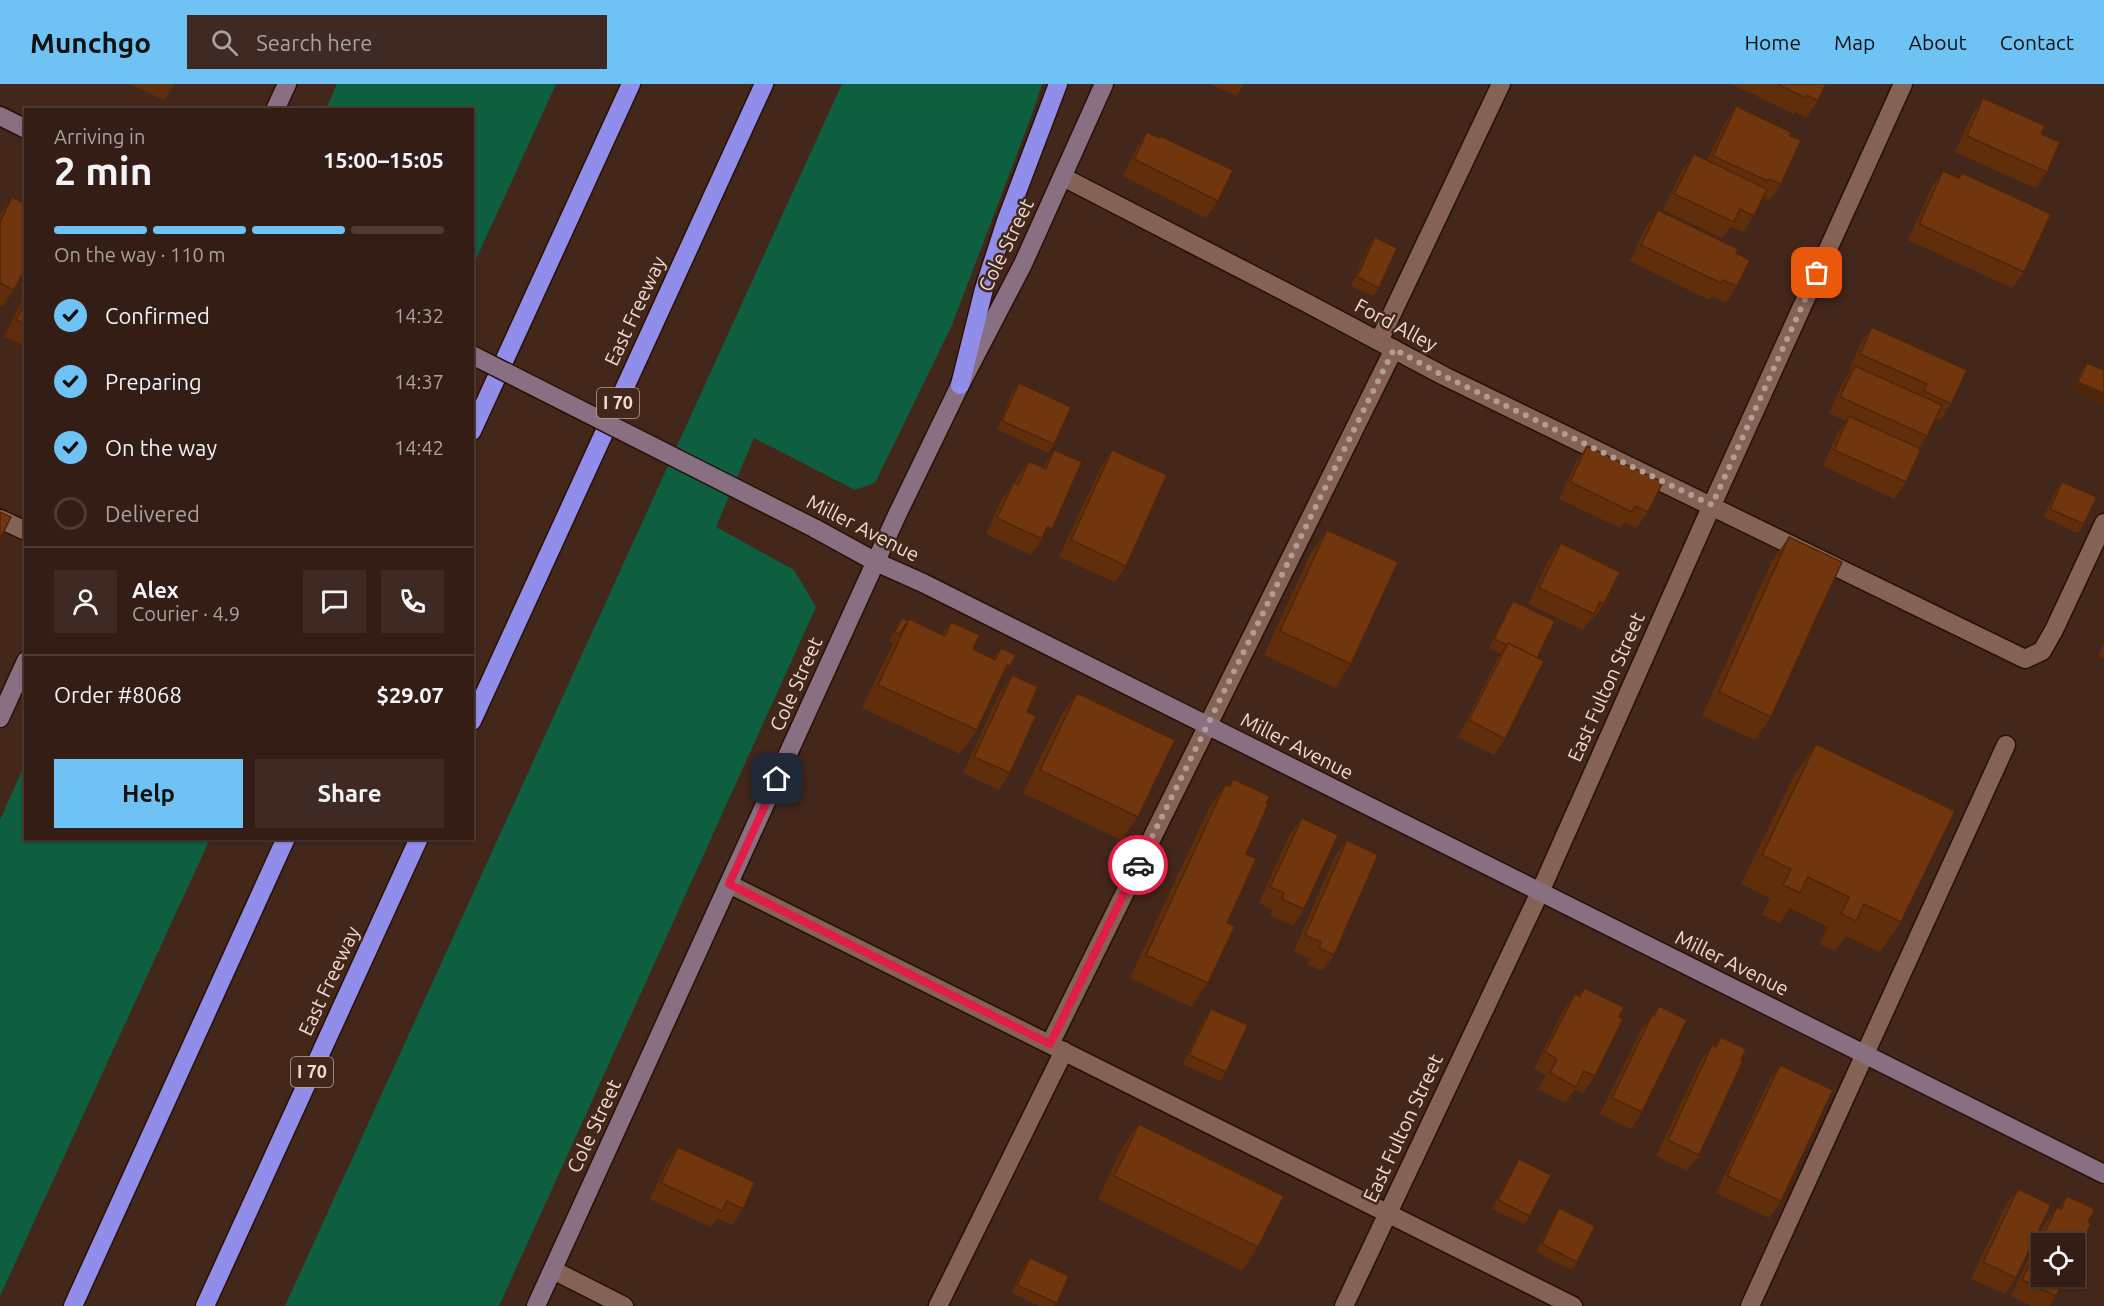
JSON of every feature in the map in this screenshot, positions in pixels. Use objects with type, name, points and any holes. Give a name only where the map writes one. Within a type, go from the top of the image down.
[{"type":"highway","points":[[474,427],[631,84]]},
{"type":"highway","name":"East Freeway","points":[[474,717],[764,84]]},
{"type":"highway","points":[[960,386],[984,289],[1058,84]]},
{"type":"highway","points":[[73,1306],[285,840]]},
{"type":"highway","name":"East Freeway","points":[[205,1306],[418,840]]},
{"type":"main road","points":[[276,108],[286,84]]},
{"type":"main road","name":"Cole Street","points":[[536,1306],[876,562],[960,386],[1023,264],[1104,84]]},
{"type":"main road","points":[[0,116],[24,128]]},
{"type":"main road","name":"Miller Avenue","points":[[474,356],[876,562],[2104,1174]]},
{"type":"main road","points":[[0,718],[24,665]]},
{"type":"street","points":[[938,1306],[1207,726],[1387,345],[1501,84]]},
{"type":"street","name":"East Fulton Street","points":[[1344,1306],[1540,892],[1903,84]]},
{"type":"street","name":"Ford Alley","points":[[1062,177],[1444,376],[2025,659],[2042,651],[2104,523]]},
{"type":"street","points":[[0,519],[24,530]]},
{"type":"street","points":[[1750,1306],[2006,745]]},
{"type":"street","points":[[729,884],[1573,1306]]},
{"type":"street","points":[[553,1270],[624,1306]]},
{"type":"green space","points":[[337,84],[556,84],[474,264],[474,108],[326,108]]},
{"type":"green space","points":[[842,84],[1042,84],[952,325],[875,483],[855,490],[754,438],[716,527],[794,570],[816,607],[499,1306],[285,1306]]},
{"type":"green space","points":[[24,766],[24,840],[210,840],[0,1296],[0,820]]},
{"type":"building","points":[[1777,84],[1826,84],[1818,101],[1807,95],[1806,98]]},
{"type":"building","points":[[1983,98],[2045,126],[2041,134],[2060,142],[2047,172],[1967,136]]},
{"type":"building","points":[[1736,106],[1791,132],[1790,136],[1801,140],[1781,184],[1769,179],[1768,181],[1713,156]]},
{"type":"building","points":[[1147,132],[1233,170],[1218,201],[1134,159]]},
{"type":"building","points":[[1694,154],[1767,189],[1754,216],[1740,209],[1734,222],[1674,194]]},
{"type":"building","points":[[1943,171],[1959,178],[1962,173],[2051,214],[2024,272],[1919,224]]},
{"type":"building","points":[[12,197],[24,203],[24,271],[14,290],[0,283],[0,222]]},
{"type":"building","points":[[1658,210],[1738,249],[1736,253],[1750,260],[1737,286],[1723,280],[1721,283],[1641,245]]},
{"type":"building","points":[[1375,237],[1397,248],[1379,288],[1357,277]]},
{"type":"building","points":[[24,304],[24,323],[16,320]]},
{"type":"building","points":[[1872,327],[1967,370],[1951,404],[1924,391],[1927,384],[1860,354]]},
{"type":"building","points":[[2087,363],[2104,370],[2104,393],[2078,382]]},
{"type":"building","points":[[1855,366],[1942,405],[1927,436],[1840,397]]},
{"type":"building","points":[[1019,383],[1071,407],[1054,444],[1002,421]]},
{"type":"building","points":[[1849,416],[1921,449],[1906,482],[1834,450]]},
{"type":"building","points":[[1587,446],[1663,482],[1648,512],[1635,506],[1632,512],[1570,482]]},
{"type":"building","points":[[1054,450],[1082,462],[1052,529],[1047,527],[1042,539],[997,518],[1014,482],[1018,485],[1029,461],[1046,469]]},
{"type":"building","points":[[1112,450],[1167,475],[1126,566],[1071,540]]},
{"type":"building","points":[[2062,482],[2097,497],[2084,524],[2050,509]]},
{"type":"building","points":[[0,512],[11,517],[0,539]]},
{"type":"building","points":[[1327,530],[1398,562],[1351,664],[1280,631]]},
{"type":"building","points":[[1789,537],[1842,562],[1771,717],[1719,692]]},
{"type":"building","points":[[1561,543],[1620,572],[1604,604],[1600,602],[1594,614],[1539,588]]},
{"type":"building","points":[[1513,601],[1555,621],[1537,658],[1508,643],[1507,645],[1494,639]]},
{"type":"building","points":[[902,618],[908,621],[899,634],[895,632]]},
{"type":"building","points":[[909,619],[945,636],[951,622],[980,635],[973,649],[995,660],[1001,648],[1016,655],[1010,666],[1007,665],[977,730],[878,685]]},
{"type":"building","points":[[1508,643],[1544,661],[1505,739],[1469,720]]},
{"type":"building","points":[[1012,675],[1038,687],[1027,712],[1036,716],[1010,773],[974,757]]},
{"type":"building","points":[[1077,693],[1175,740],[1138,817],[1040,770]]},
{"type":"building","points":[[1816,744],[1955,811],[1901,922],[1864,904],[1856,921],[1841,914],[1849,897],[1808,877],[1800,893],[1783,885],[1791,869],[1762,855]]},
{"type":"building","points":[[1233,779],[1270,796],[1246,854],[1256,859],[1227,923],[1235,926],[1208,983],[1146,955],[1225,785],[1230,786]]},
{"type":"building","points":[[1302,818],[1338,835],[1304,909],[1282,899],[1284,893],[1270,887]]},
{"type":"building","points":[[1347,840],[1378,855],[1334,955],[1319,948],[1321,942],[1305,935]]},
{"type":"building","points":[[1584,988],[1624,1007],[1619,1017],[1623,1019],[1595,1076],[1584,1071],[1576,1087],[1550,1073],[1557,1059],[1545,1052],[1575,994],[1580,997]]},
{"type":"building","points":[[1659,1006],[1687,1020],[1642,1112],[1612,1098],[1652,1015],[1654,1016]]},
{"type":"building","points":[[1211,1009],[1248,1025],[1226,1072],[1189,1055]]},
{"type":"building","points":[[1721,1037],[1746,1049],[1741,1060],[1743,1061],[1699,1155],[1668,1140],[1712,1045],[1716,1047]]},
{"type":"building","points":[[1780,1065],[1833,1090],[1781,1201],[1727,1176]]},
{"type":"building","points":[[1139,1124],[1284,1196],[1258,1247],[1114,1176]]},
{"type":"building","points":[[678,1147],[755,1182],[743,1209],[727,1201],[722,1211],[661,1183]]},
{"type":"building","points":[[1519,1159],[1551,1175],[1530,1216],[1498,1200]]},
{"type":"building","points":[[2018,1189],[2051,1205],[2038,1233],[2031,1233],[2031,1247],[2016,1278],[1983,1262]]},
{"type":"building","points":[[2067,1196],[2095,1209],[2088,1222],[2091,1224],[2085,1236],[2085,1233],[2045,1233],[2057,1207],[2061,1209]]},
{"type":"building","points":[[1559,1208],[1595,1226],[1577,1262],[1542,1244]]},
{"type":"building","points":[[1030,1258],[1069,1276],[1057,1303],[1017,1285]]},
{"type":"building","points":[[2031,1261],[2031,1284],[2022,1280]]},
{"type":"building","points":[[2037,1287],[2060,1287],[2056,1296]]},
{"type":"way so far","points":[[1138,865],[1394,349],[1444,376],[1712,505],[1817,273]]},
{"type":"route","points":[[777,779],[729,884],[1050,1044],[1138,865]]}]
